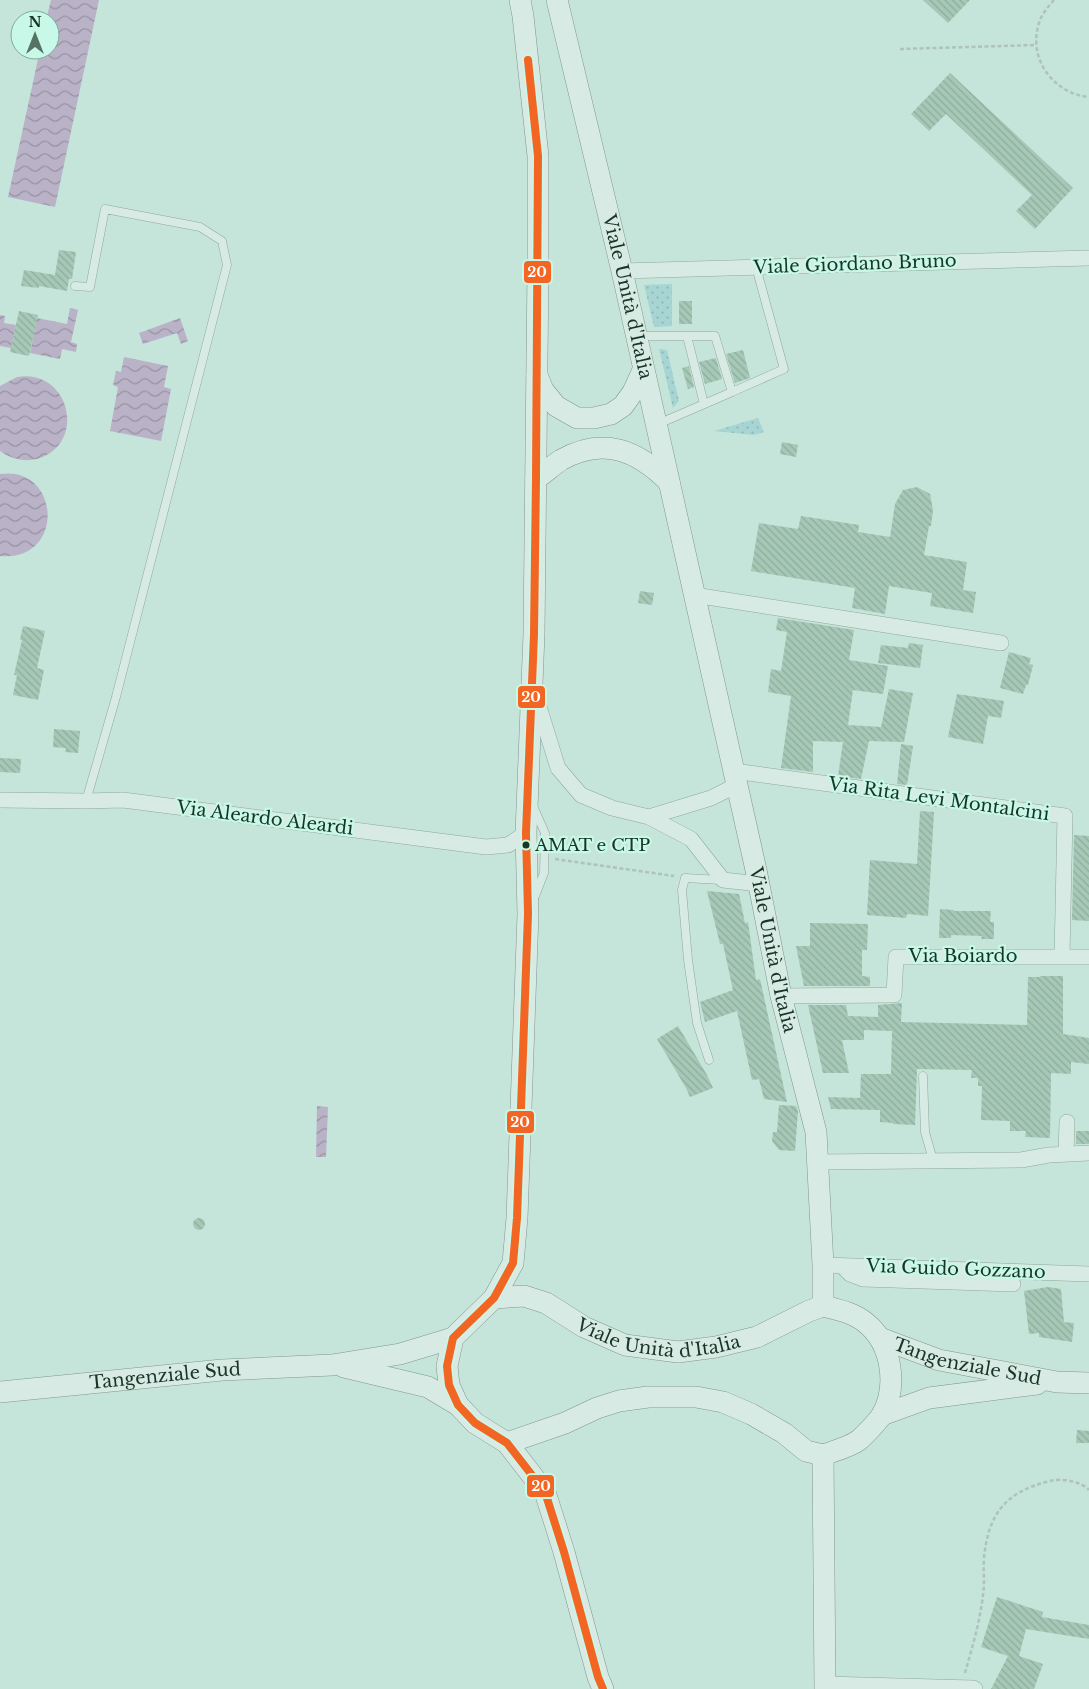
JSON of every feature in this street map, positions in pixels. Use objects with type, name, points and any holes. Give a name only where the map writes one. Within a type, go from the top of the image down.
[{"type":"main road","points":[[520,0],[538,156],[536,479],[532,681],[526,833],[528,914],[517,1218],[513,1263],[494,1298],[453,1338],[447,1366],[449,1385],[458,1405],[475,1423],[507,1443],[545,1492],[603,1689]]},
{"type":"main road","name":"Viale Unità d'Italia","points":[[494,1298],[524,1296],[546,1303],[584,1328],[625,1345],[678,1352],[716,1347],[757,1337],[809,1311],[824,1306],[833,1266],[817,1162],[816,1132],[781,996],[759,884],[622,270],[557,0]]},
{"type":"main road","points":[[536,373],[543,390],[556,406],[577,418],[594,418],[611,414],[622,406],[633,392],[643,370]]},
{"type":"main road","points":[[536,479],[560,461],[592,448],[616,450],[641,458],[669,482]]},
{"type":"main road","points":[[507,1443],[565,1423],[597,1408],[619,1401],[648,1397],[696,1397],[723,1402],[750,1414],[784,1433],[806,1451],[824,1456],[858,1441],[882,1415],[890,1392],[891,1366],[880,1338],[866,1323],[847,1312],[824,1306]]},
{"type":"main road","name":"Tangenziale Sud","points":[[0,1392],[222,1370],[332,1365],[400,1354],[453,1338]]},
{"type":"main road","name":"Tangenziale Sud","points":[[880,1338],[938,1360],[1057,1382]]},
{"type":"main road","name":"Tangenziale Sud","points":[[332,1365],[428,1387],[458,1405]]},
{"type":"main road","name":"Tangenziale Sud","points":[[882,1415],[929,1398],[1057,1382],[1089,1382]]},
{"type":"main road","points":[[824,1456],[825,1687]]},
{"type":"street","name":"Viale Giordano Bruno","points":[[622,270],[1089,258]]},
{"type":"street","points":[[694,595],[1001,643]]},
{"type":"street","points":[[532,681],[558,768],[581,795],[612,808],[649,817],[691,838],[723,880],[759,884]]},
{"type":"street","points":[[649,817],[711,798],[735,778]]},
{"type":"street","name":"Via Rita Levi Montalcini","points":[[735,778],[1065,816],[1062,956]]},
{"type":"street","name":"Via Aleardo Aleardi","points":[[0,800],[123,800],[486,847],[508,844],[526,833]]},
{"type":"street","points":[[1062,956],[1089,957]]},
{"type":"street","name":"Via Boiardo","points":[[781,996],[894,995],[896,957],[1062,956]]},
{"type":"street","points":[[1066,1154],[1067,1122]]},
{"type":"street","points":[[817,1162],[1021,1160],[1049,1154],[1089,1153]]},
{"type":"street","points":[[833,1266],[863,1279],[1013,1284]]},
{"type":"street","name":"Via Guido Gozzano","points":[[833,1266],[1089,1274]]},
{"type":"street","points":[[825,1687],[968,1688]]},
{"type":"lane","points":[[75,286],[90,287],[105,209],[200,227],[222,241],[227,265],[118,687],[86,801]]},
{"type":"lane","points":[[656,425],[784,369],[756,267]]},
{"type":"lane","points":[[636,336],[715,336],[732,392]]},
{"type":"lane","points":[[687,336],[704,404]]},
{"type":"lane","points":[[528,793],[545,833],[544,873],[528,914]]},
{"type":"lane","points":[[709,1060],[698,1023],[688,960],[682,890],[685,878],[723,880]]},
{"type":"lane","points":[[923,1076],[925,1132],[933,1160]]},
{"type":"path","points":[[1054,0],[1045,9],[1038,26],[1036,44],[1040,62],[1050,77],[1063,89],[1079,96],[1089,97]]},
{"type":"path","points":[[900,49],[1036,44]]},
{"type":"path","points":[[544,857],[685,878]]},
{"type":"path","points":[[968,1688],[983,1597],[984,1559],[994,1516],[1002,1505],[1036,1484],[1057,1479],[1076,1483],[1089,1490]]},
{"type":"shaded area","points":[[672,284],[672,326],[654,327],[644,285]]},
{"type":"shaded area","points":[[659,349],[667,350],[679,401],[673,408]]},
{"type":"shaded area","points":[[758,418],[764,432],[754,435],[714,431]]},
{"type":"water","points":[[51,0],[99,0],[55,207],[8,197],[38,60],[60,60],[60,10],[48,10]]},
{"type":"water","points":[[70,308],[78,310],[71,342],[77,344],[76,352],[62,349],[60,359],[30,353],[37,318],[67,324]]},
{"type":"water","points":[[0,315],[5,316],[4,323],[16,325],[11,348],[0,346]]},
{"type":"water","points":[[180,318],[188,341],[181,344],[177,333],[143,344],[139,333]]},
{"type":"water","points":[[124,357],[168,366],[164,387],[171,389],[161,441],[110,431],[118,387],[113,385],[116,371],[121,372]]},
{"type":"water","points":[[17,377],[35,377],[50,384],[60,395],[66,409],[67,424],[63,439],[53,451],[37,459],[18,459],[0,451],[0,386]]},
{"type":"water","points":[[0,474],[20,475],[35,484],[44,498],[48,514],[45,530],[36,544],[21,554],[0,556]]},
{"type":"water","points":[[317,1106],[328,1107],[326,1157],[316,1157]]},
{"type":"building","points":[[923,0],[970,0],[948,23]]},
{"type":"building","points":[[950,73],[1073,188],[1035,229],[1016,211],[1032,195],[946,114],[929,131],[911,114]]},
{"type":"building","points":[[59,250],[76,252],[72,279],[69,279],[67,291],[39,286],[39,288],[21,286],[24,270],[55,275]]},
{"type":"building","points":[[679,301],[692,301],[692,324],[679,324]]},
{"type":"building","points":[[19,311],[38,315],[29,356],[10,352]]},
{"type":"building","points":[[743,350],[750,378],[735,383],[726,354]]},
{"type":"building","points":[[716,358],[722,379],[705,384],[699,362]]},
{"type":"building","points":[[689,366],[694,387],[688,389],[682,368]]},
{"type":"building","points":[[782,442],[798,445],[796,457],[780,454]]},
{"type":"building","points":[[917,487],[930,494],[933,510],[924,555],[967,562],[963,590],[976,592],[973,613],[930,606],[932,593],[889,586],[885,614],[852,608],[855,588],[751,571],[759,523],[798,529],[801,516],[859,525],[858,532],[890,537],[895,504],[903,490]]},
{"type":"building","points":[[640,591],[654,593],[652,605],[638,603]]},
{"type":"building","points":[[778,618],[854,630],[849,660],[888,666],[883,694],[853,690],[848,725],[881,727],[889,689],[913,693],[904,742],[869,741],[861,779],[838,776],[843,742],[813,741],[813,772],[781,768],[791,696],[768,692],[771,669],[781,671],[787,632],[776,630]]},
{"type":"building","points":[[23,626],[45,631],[37,668],[44,670],[38,700],[13,695],[17,675],[14,675],[22,640],[20,640]]},
{"type":"building","points":[[909,643],[923,645],[920,668],[878,663],[881,645],[908,648]]},
{"type":"building","points":[[1009,652],[1031,658],[1029,664],[1033,665],[1028,685],[1026,685],[1023,694],[1000,688]]},
{"type":"building","points":[[957,694],[1004,701],[1001,718],[988,716],[983,744],[948,737]]},
{"type":"building","points":[[54,729],[80,731],[78,753],[65,752],[66,748],[53,747]]},
{"type":"building","points":[[901,744],[913,746],[907,785],[897,784]]},
{"type":"building","points":[[0,758],[21,759],[20,773],[0,772]]},
{"type":"building","points":[[920,811],[934,812],[928,916],[907,914],[906,918],[867,915],[870,860],[917,864]]},
{"type":"building","points":[[1074,835],[1089,836],[1089,921],[1072,920]]},
{"type":"building","points":[[707,891],[739,894],[745,923],[748,922],[756,980],[760,979],[787,1102],[764,1099],[759,1079],[752,1080],[737,1011],[705,1022],[700,1002],[733,990],[723,944],[720,944]]},
{"type":"building","points":[[940,909],[991,911],[990,922],[994,922],[994,939],[981,939],[982,936],[951,935],[951,938],[939,938]]},
{"type":"building","points":[[810,923],[868,924],[867,950],[862,950],[862,976],[870,977],[870,986],[804,986],[796,946],[810,946]]},
{"type":"building","points":[[1063,976],[1063,1034],[1089,1038],[1089,1064],[1071,1062],[1071,1074],[1051,1073],[1050,1138],[1025,1137],[1026,1131],[1010,1131],[1010,1121],[981,1120],[982,1086],[978,1086],[978,1078],[971,1078],[972,1070],[917,1069],[915,1125],[880,1122],[880,1110],[831,1109],[828,1097],[860,1098],[861,1074],[891,1074],[892,1031],[864,1030],[864,1040],[842,1040],[849,1073],[823,1073],[808,1005],[846,1005],[848,1016],[878,1017],[878,1005],[902,1003],[901,1022],[1027,1025],[1028,977]]},
{"type":"building","points":[[678,1026],[713,1088],[690,1097],[657,1039]]},
{"type":"building","points":[[779,1105],[796,1106],[798,1111],[795,1151],[779,1150],[772,1141],[773,1132],[777,1132]]},
{"type":"building","points":[[1076,1131],[1089,1131],[1089,1144],[1076,1144]]},
{"type":"building","points":[[201,1218],[204,1219],[204,1229],[197,1230],[194,1229],[193,1222],[194,1219]]},
{"type":"building","points":[[1048,1287],[1061,1289],[1064,1322],[1074,1323],[1072,1342],[1039,1337],[1039,1333],[1029,1334],[1024,1291]]},
{"type":"building","points":[[1077,1430],[1089,1431],[1089,1443],[1076,1443]]},
{"type":"building","points":[[997,1597],[1043,1612],[1042,1617],[1089,1625],[1089,1639],[1026,1629],[1019,1656],[1043,1664],[1034,1689],[991,1689],[1008,1656],[981,1647]]},
{"type":"transit line","name":"20","points":[[528,60],[538,156],[536,479],[534,634],[526,833],[528,914],[517,1218],[513,1263],[494,1298],[453,1338],[447,1366],[449,1385],[458,1405],[475,1423],[507,1443],[545,1492],[603,1689]]},
{"type":"place","name":"AMAT e CTP","points":[[526,845]]}]
